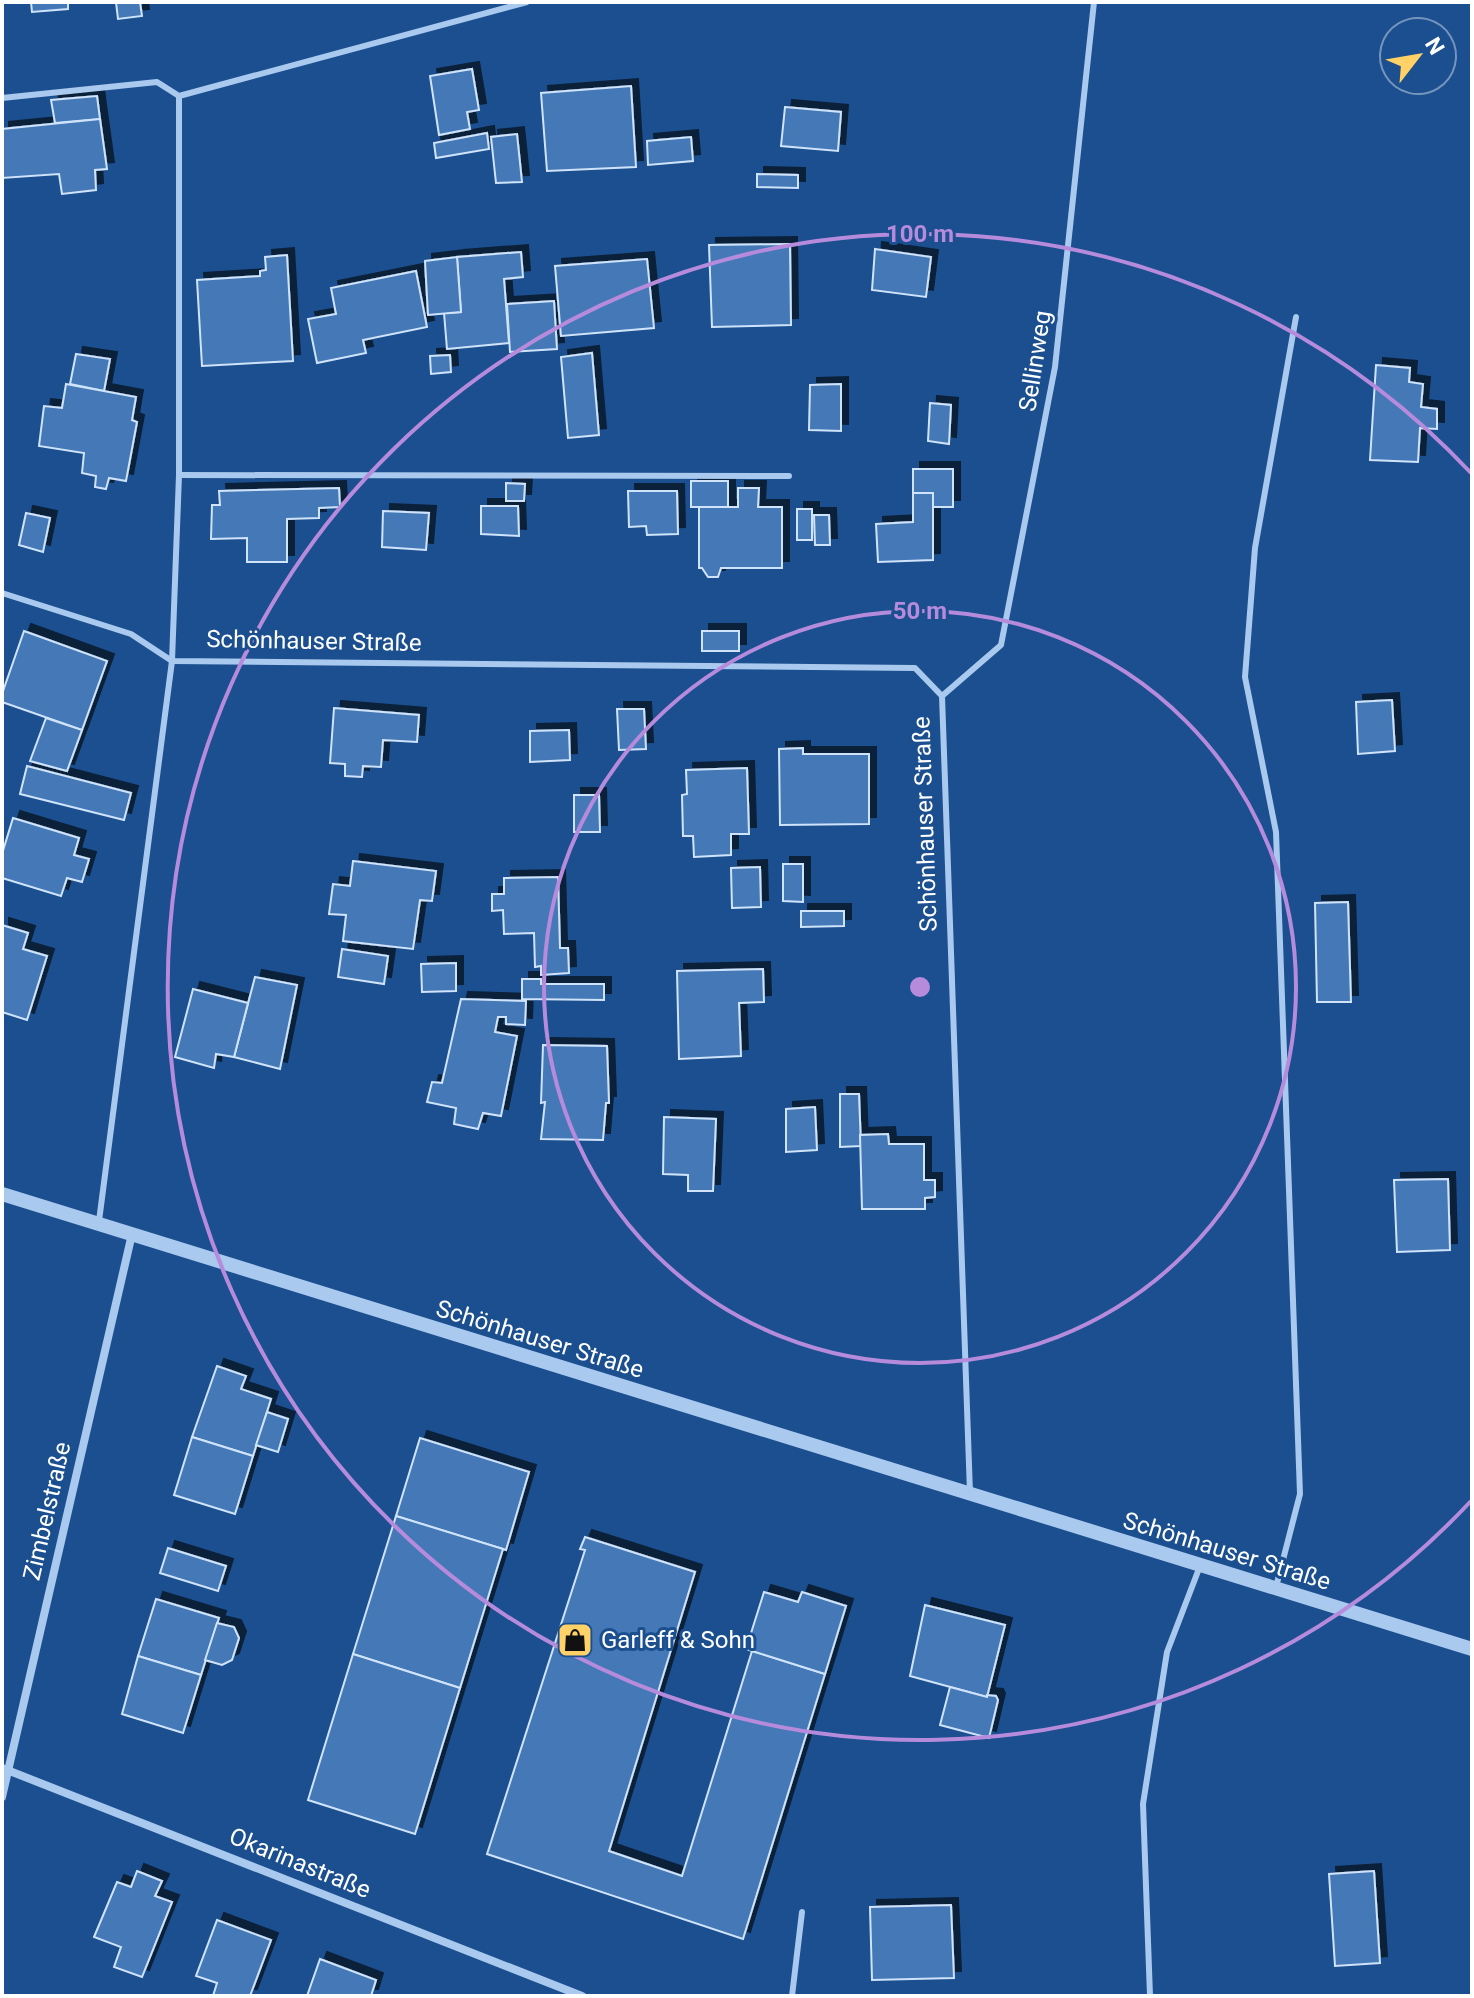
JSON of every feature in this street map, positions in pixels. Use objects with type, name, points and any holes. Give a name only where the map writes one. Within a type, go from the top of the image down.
[{"type":"street","name":"Schönhauser Straße","points":[[2,1194],[1472,1649]]},
{"type":"street","name":"Zimbelstraße","points":[[2,1797],[5,1769],[132,1234]]},
{"type":"street","name":"Okarinastraße","points":[[5,1769],[582,1996]]},
{"type":"lane","points":[[2,98],[157,82],[179,96],[527,2]]},
{"type":"lane","name":"Sellinweg","points":[[942,696],[1001,645],[1055,367],[1094,2]]},
{"type":"lane","name":"Schönhauser Straße","points":[[98,1225],[172,661],[179,475],[179,96]]},
{"type":"lane","points":[[1276,1589],[1300,1494],[1299,1462],[1276,832],[1245,677],[1255,548],[1296,317]]},
{"type":"lane","points":[[179,475],[789,476]]},
{"type":"lane","name":"Schönhauser Straße","points":[[2,593],[131,634],[172,661],[915,668],[942,696],[970,1493]]},
{"type":"lane","points":[[1150,1996],[1143,1804],[1167,1652],[1200,1566]]},
{"type":"lane","points":[[792,1996],[802,1912]]},
{"type":"building","points":[[31,2],[68,2],[68,9],[32,12]]},
{"type":"building","points":[[116,2],[140,2],[142,16],[118,19]]},
{"type":"building","points":[[472,69],[479,110],[467,112],[470,129],[439,135],[430,76]]},
{"type":"building","points":[[631,86],[636,167],[547,171],[541,93]]},
{"type":"building","points":[[97,96],[100,119],[55,123],[51,100]]},
{"type":"building","points":[[785,107],[841,112],[838,151],[781,146]]},
{"type":"building","points":[[100,119],[107,169],[95,170],[96,190],[62,194],[59,174],[2,178],[2,129]]},
{"type":"building","points":[[487,133],[489,149],[436,158],[434,143]]},
{"type":"building","points":[[517,134],[522,182],[496,183],[491,137]]},
{"type":"building","points":[[691,137],[693,161],[648,165],[647,141]]},
{"type":"building","points":[[757,174],[798,175],[798,188],[757,187]]},
{"type":"building","points":[[790,244],[791,325],[712,327],[709,245]]},
{"type":"building","points":[[875,249],[931,257],[926,297],[872,290]]},
{"type":"building","points":[[521,252],[523,277],[504,279],[509,343],[447,349],[444,313],[461,312],[457,257]]},
{"type":"building","points":[[287,255],[293,361],[202,366],[197,280],[260,276],[260,271],[266,270],[265,257]]},
{"type":"building","points":[[457,257],[461,312],[428,315],[425,261]]},
{"type":"building","points":[[647,259],[654,328],[561,336],[555,266]]},
{"type":"building","points":[[416,271],[427,327],[363,340],[366,353],[317,363],[308,319],[336,314],[331,288]]},
{"type":"building","points":[[554,301],[557,349],[510,352],[507,304]]},
{"type":"building","points":[[592,353],[599,435],[568,438],[561,357]]},
{"type":"building","points":[[76,354],[110,359],[104,391],[70,384]]},
{"type":"building","points":[[450,355],[451,372],[431,374],[430,356]]},
{"type":"building","points":[[1376,365],[1410,368],[1409,382],[1423,384],[1421,407],[1437,409],[1437,429],[1420,428],[1418,462],[1370,460]]},
{"type":"building","points":[[66,384],[136,397],[132,420],[137,422],[126,481],[109,478],[106,489],[95,487],[96,476],[82,473],[84,453],[39,446],[44,406],[62,408]]},
{"type":"building","points":[[841,384],[841,431],[809,430],[810,385]]},
{"type":"building","points":[[930,403],[951,405],[949,444],[928,441]]},
{"type":"building","points":[[913,469],[953,469],[953,507],[933,507],[933,493],[913,493]]},
{"type":"building","points":[[691,481],[728,481],[728,507],[691,507]]},
{"type":"building","points":[[506,483],[525,484],[524,501],[506,501]]},
{"type":"building","points":[[339,488],[340,507],[319,508],[319,518],[287,519],[287,562],[247,562],[247,538],[211,539],[212,505],[220,505],[219,491]]},
{"type":"building","points":[[738,488],[759,488],[758,507],[782,507],[782,568],[721,568],[718,577],[708,577],[699,568],[699,507],[738,507]]},
{"type":"building","points":[[628,491],[677,491],[678,534],[647,535],[646,526],[629,527]]},
{"type":"building","points":[[913,493],[933,493],[933,560],[878,562],[876,524],[913,522]]},
{"type":"building","points":[[481,506],[518,506],[519,536],[481,534]]},
{"type":"building","points":[[797,509],[812,509],[812,540],[797,540]]},
{"type":"building","points":[[383,511],[429,513],[426,550],[382,547]]},
{"type":"building","points":[[26,513],[50,518],[43,552],[19,545]]},
{"type":"building","points":[[814,515],[829,515],[830,545],[815,545]]},
{"type":"building","points":[[24,631],[107,661],[82,730],[2,702]]},
{"type":"building","points":[[702,631],[739,631],[739,651],[702,651]]},
{"type":"building","points":[[1392,700],[1395,751],[1358,754],[1356,702]]},
{"type":"building","points":[[334,708],[419,715],[417,742],[383,740],[381,767],[363,766],[362,777],[345,776],[345,764],[330,763]]},
{"type":"building","points":[[617,709],[644,709],[646,749],[619,750]]},
{"type":"building","points":[[46,718],[82,730],[67,771],[30,761]]},
{"type":"building","points":[[569,730],[570,760],[530,762],[530,731]]},
{"type":"building","points":[[803,748],[803,754],[869,754],[869,824],[780,825],[779,749]]},
{"type":"building","points":[[27,766],[131,793],[124,820],[20,794]]},
{"type":"building","points":[[747,768],[749,834],[731,834],[731,855],[694,857],[693,836],[683,836],[682,795],[687,794],[686,770]]},
{"type":"building","points":[[574,795],[599,795],[600,832],[574,832]]},
{"type":"building","points":[[13,818],[79,838],[74,855],[89,859],[82,882],[67,878],[61,896],[2,878],[2,854]]},
{"type":"building","points":[[353,861],[436,871],[432,901],[420,900],[413,949],[343,941],[346,915],[329,914],[333,884],[350,886]]},
{"type":"building","points":[[783,864],[803,864],[803,902],[783,901]]},
{"type":"building","points":[[760,867],[761,907],[732,908],[731,868]]},
{"type":"building","points":[[558,877],[560,948],[568,948],[569,973],[541,975],[541,966],[535,967],[534,933],[504,934],[503,910],[492,911],[492,894],[504,894],[504,878]]},
{"type":"building","points":[[1348,902],[1351,1002],[1317,1002],[1315,903]]},
{"type":"building","points":[[801,911],[844,911],[844,926],[801,927]]},
{"type":"building","points":[[2,925],[28,933],[23,949],[47,956],[27,1020],[2,1012]]},
{"type":"building","points":[[342,949],[388,956],[384,984],[338,977]]},
{"type":"building","points":[[456,963],[456,991],[422,992],[421,964]]},
{"type":"building","points":[[763,969],[764,1002],[739,1003],[741,1056],[679,1059],[677,971]]},
{"type":"building","points":[[255,977],[297,985],[280,1069],[234,1057]]},
{"type":"building","points":[[522,979],[541,979],[541,984],[604,984],[604,1000],[522,999]]},
{"type":"building","points":[[193,989],[248,1003],[234,1057],[216,1054],[214,1068],[175,1057]]},
{"type":"building","points":[[461,999],[526,1001],[525,1025],[506,1024],[506,1017],[498,1017],[495,1032],[517,1036],[501,1116],[483,1113],[478,1129],[454,1124],[456,1108],[427,1102],[432,1082],[442,1083]]},
{"type":"building","points":[[543,1045],[607,1046],[609,1103],[606,1103],[603,1140],[541,1139],[545,1102],[541,1103]]},
{"type":"building","points":[[840,1094],[859,1094],[861,1146],[840,1147]]},
{"type":"building","points":[[815,1107],[817,1150],[786,1152],[786,1109]]},
{"type":"building","points":[[664,1117],[716,1119],[713,1191],[688,1191],[688,1175],[663,1174]]},
{"type":"building","points":[[888,1134],[889,1144],[924,1144],[924,1180],[935,1180],[935,1197],[925,1198],[925,1209],[862,1209],[860,1135]]},
{"type":"building","points":[[1448,1179],[1450,1250],[1397,1252],[1394,1180]]},
{"type":"building","points":[[217,1366],[246,1376],[241,1389],[271,1399],[253,1456],[192,1437]]},
{"type":"building","points":[[267,1412],[288,1419],[278,1452],[256,1445]]},
{"type":"building","points":[[192,1437],[253,1456],[235,1514],[174,1495]]},
{"type":"building","points":[[420,1438],[529,1472],[506,1550],[396,1516]]},
{"type":"building","points":[[396,1516],[503,1549],[460,1688],[353,1654]]},
{"type":"building","points":[[585,1537],[695,1572],[609,1851],[682,1876],[752,1651],[825,1674],[743,1939],[487,1854],[585,1550],[580,1549]]},
{"type":"building","points":[[168,1548],[226,1566],[218,1591],[160,1573]]},
{"type":"building","points":[[764,1592],[798,1602],[802,1592],[846,1606],[825,1674],[746,1649]]},
{"type":"building","points":[[156,1599],[219,1618],[201,1675],[138,1656]]},
{"type":"building","points":[[925,1605],[1005,1625],[987,1697],[910,1676]]},
{"type":"building","points":[[217,1623],[234,1627],[239,1638],[232,1660],[222,1665],[205,1660]]},
{"type":"building","points":[[353,1654],[460,1688],[415,1834],[308,1800]]},
{"type":"building","points":[[138,1656],[201,1675],[183,1733],[122,1714]]},
{"type":"building","points":[[950,1687],[987,1697],[996,1696],[998,1700],[989,1738],[940,1725]]},
{"type":"building","points":[[137,1871],[162,1881],[155,1896],[172,1902],[142,1977],[114,1967],[121,1947],[94,1937],[117,1882],[131,1887]]},
{"type":"building","points":[[1374,1871],[1380,1963],[1335,1966],[1329,1874]]},
{"type":"building","points":[[951,1905],[954,1978],[872,1980],[870,1907]]},
{"type":"building","points":[[217,1920],[271,1940],[250,1996],[213,1996],[217,1983],[196,1976]]},
{"type":"building","points":[[320,1959],[376,1980],[371,1996],[307,1996]]},
{"type":"place","name":"Garleff & Sohn","points":[[575,1640]]}]
